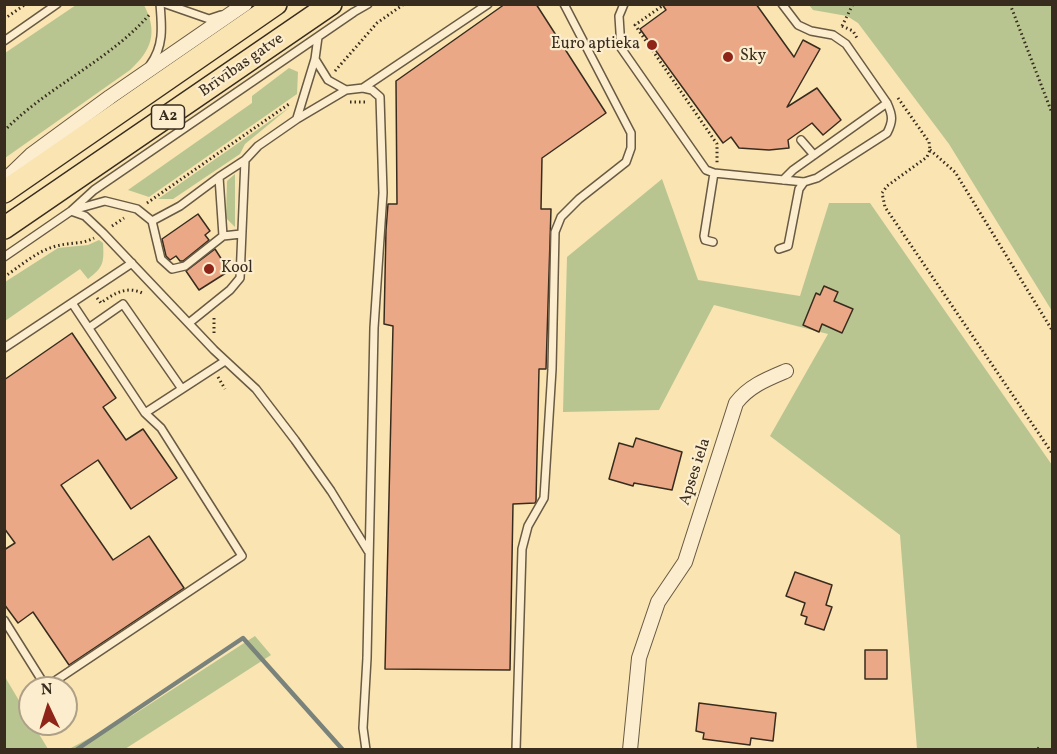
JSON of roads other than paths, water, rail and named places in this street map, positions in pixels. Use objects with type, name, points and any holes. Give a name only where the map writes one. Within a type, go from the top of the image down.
[{"type":"highway","name":"Brīvības gatve","points":[[4,192],[276,4]]},
{"type":"highway","name":"Brīvības gatve","points":[[4,228],[331,4]]},
{"type":"street","points":[[4,181],[31,155],[240,8]]},
{"type":"street","name":"Apses iela","points":[[630,750],[639,658],[658,602],[685,562],[736,403],[744,393],[759,383],[786,371]]},
{"type":"lane","points":[[4,41],[57,4]]},
{"type":"lane","points":[[142,75],[159,48],[163,32],[160,4]]},
{"type":"lane","points":[[166,4],[209,19],[240,8]]},
{"type":"lane","points":[[4,257],[71,211],[94,190],[368,4]]},
{"type":"lane","points":[[363,88],[488,4]]},
{"type":"lane","points":[[516,750],[522,549],[528,526],[544,498],[552,369],[555,232],[561,217],[579,199],[626,162],[631,148],[631,133],[564,4]]},
{"type":"lane","points":[[624,4],[619,16],[621,48],[706,170],[714,173],[804,182],[817,178],[887,133],[893,122],[892,113],[846,44],[833,35],[810,31],[798,25],[782,4]]},
{"type":"lane","points":[[297,119],[305,99],[318,37]]},
{"type":"lane","points":[[315,59],[328,80],[346,90]]},
{"type":"lane","points":[[152,221],[180,206],[245,160],[258,146],[297,119],[346,90],[363,88],[372,90],[380,97],[383,193],[374,328],[367,658],[363,728],[366,750]]},
{"type":"lane","points":[[783,180],[793,170],[887,103]]},
{"type":"lane","points":[[801,140],[814,155]]},
{"type":"lane","points":[[189,323],[230,290],[240,278],[245,160]]},
{"type":"lane","points":[[713,242],[705,240],[704,236],[714,173]]},
{"type":"lane","points":[[219,177],[223,236]]},
{"type":"lane","points":[[779,249],[788,246],[790,208],[804,182]]},
{"type":"lane","points":[[709,200],[718,201]]},
{"type":"lane","points":[[71,211],[105,201],[137,209],[152,221],[161,259],[172,269],[185,266],[223,236],[242,234]]},
{"type":"lane","points":[[71,211],[85,216],[103,233],[225,361],[256,389],[331,490],[368,551]]},
{"type":"lane","points":[[4,348],[132,263]]},
{"type":"lane","points":[[4,620],[46,687],[242,556],[161,428],[145,413],[72,303]]},
{"type":"lane","points":[[90,327],[123,304],[182,389]]},
{"type":"lane","points":[[145,413],[225,361]]},
{"type":"waterway","points":[[76,750],[243,638],[343,750]]},
{"type":"place","name":"Euro aptieka","points":[[652,45]]},
{"type":"place","name":"Sky","points":[[728,57]]},
{"type":"place","name":"Kool","points":[[209,269]]}]
